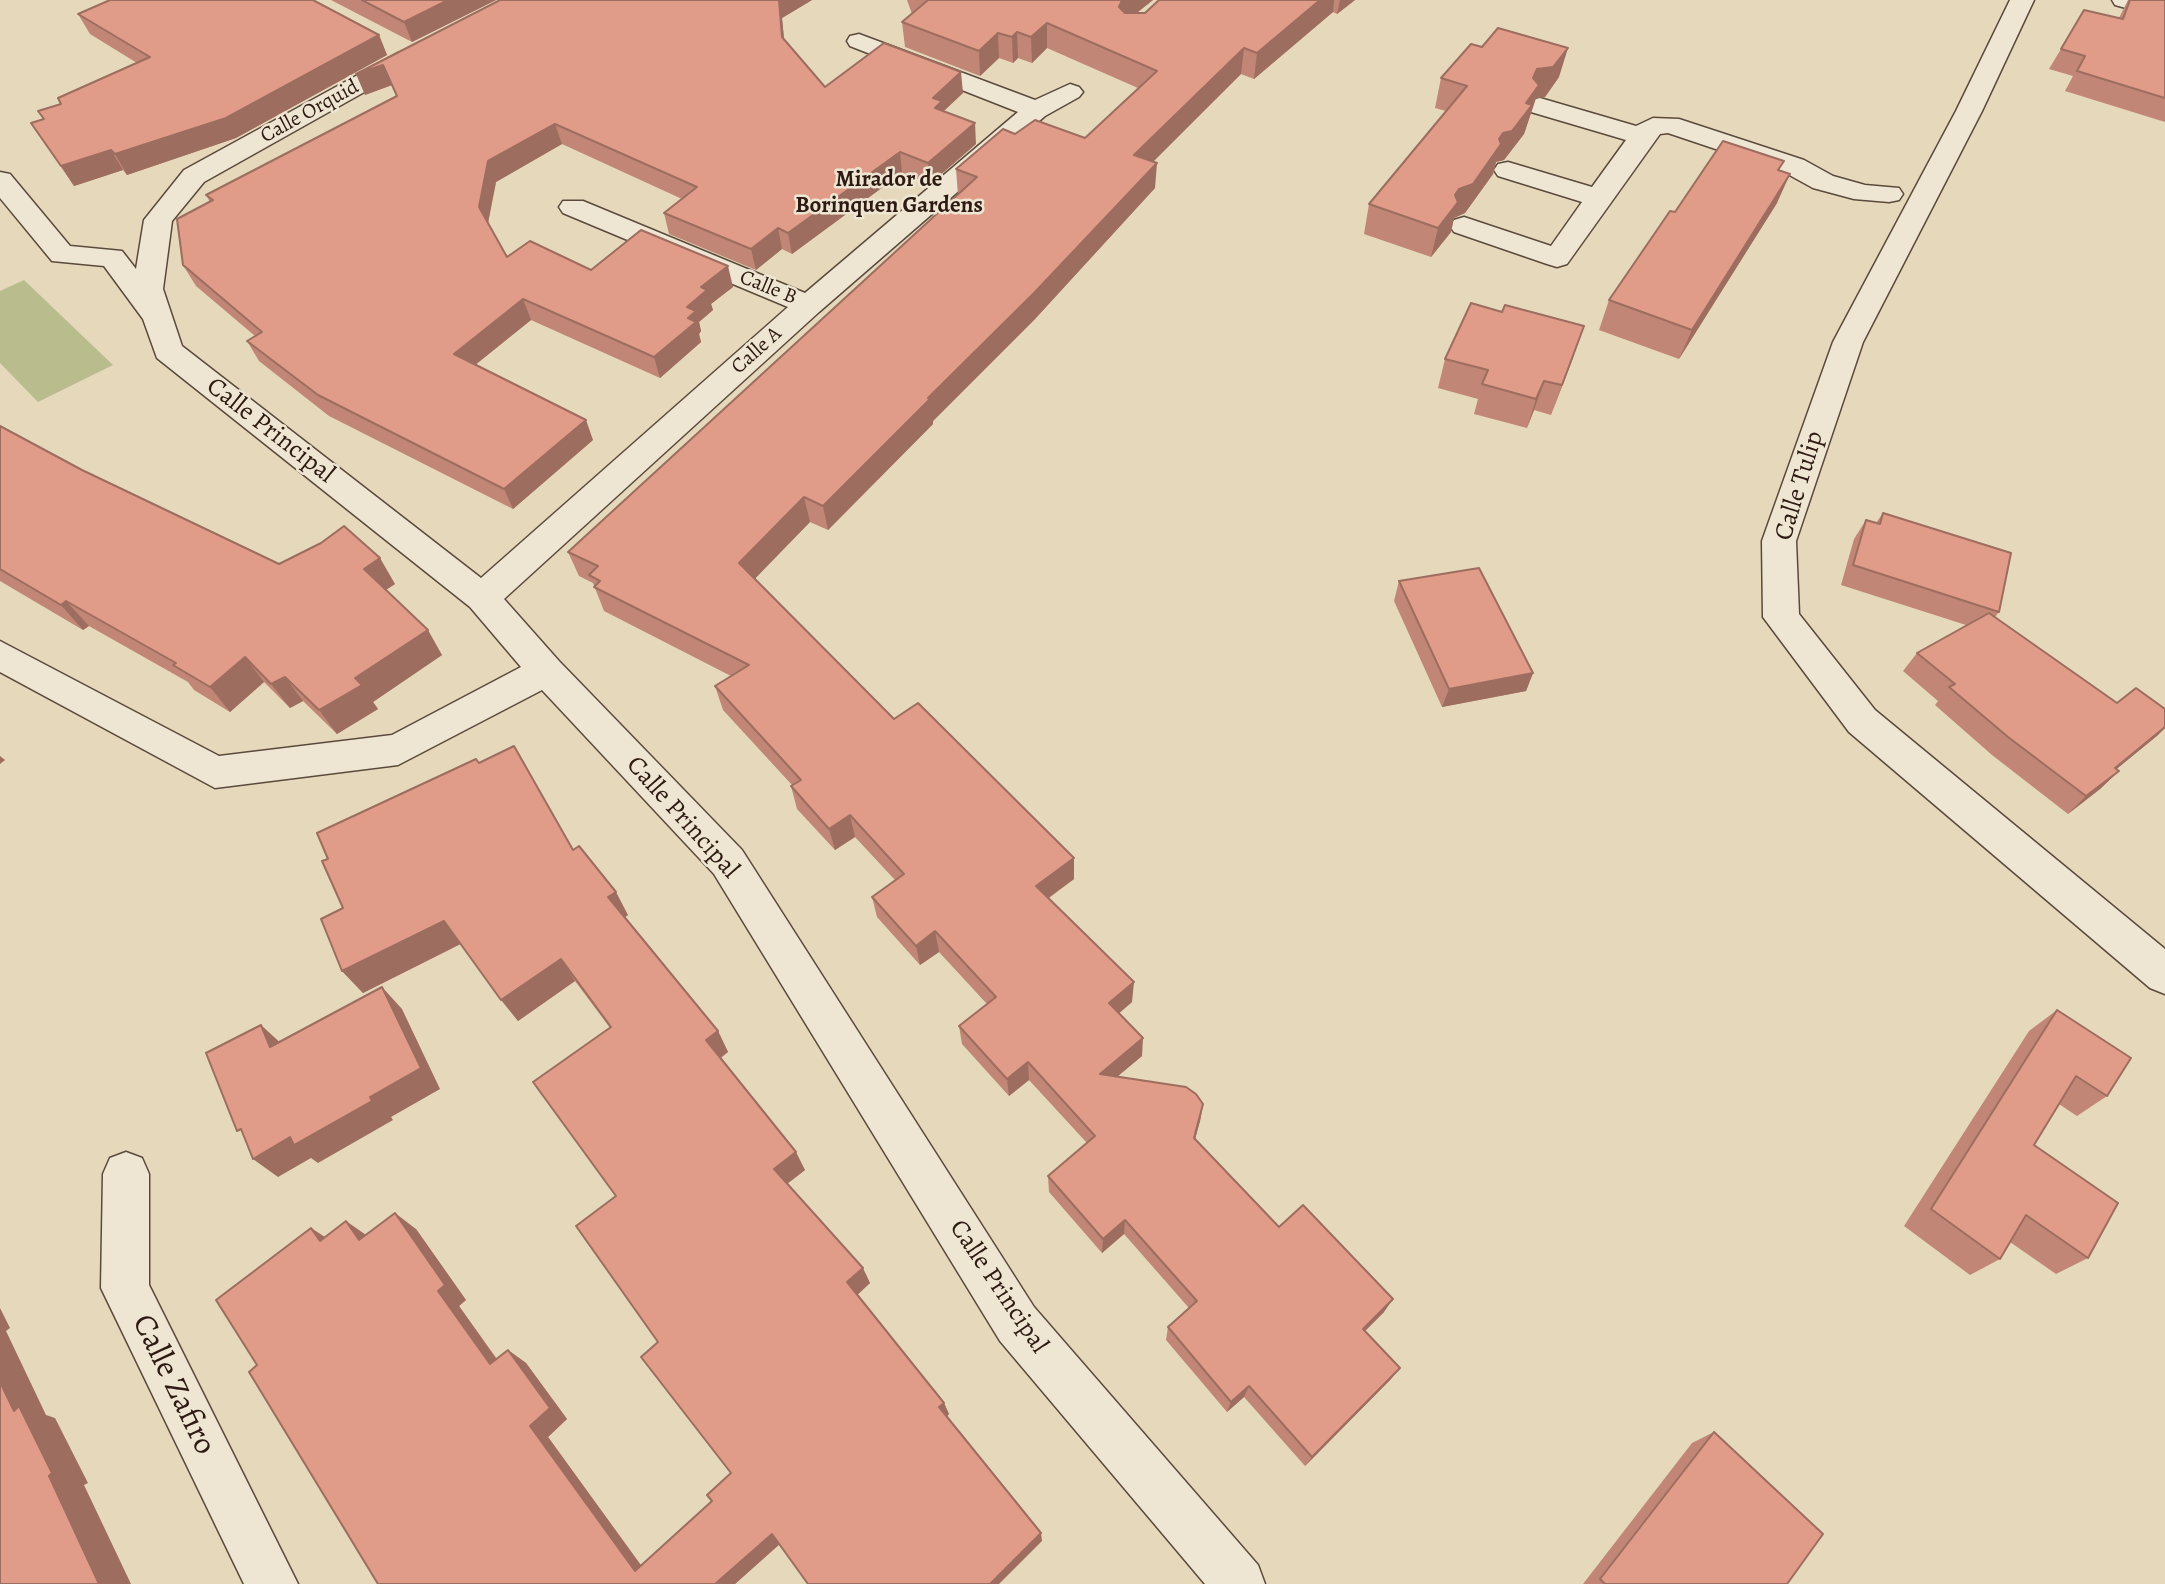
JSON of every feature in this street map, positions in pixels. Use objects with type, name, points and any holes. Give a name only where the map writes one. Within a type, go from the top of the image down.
[{"type":"street","name":"Calle Tulip","points":[[2022,0],[1848,342],[1779,541],[1781,617],[1861,721],[2165,975]]},
{"type":"street","points":[[2123,0],[2165,12]]},
{"type":"street","points":[[859,41],[1036,110]]},
{"type":"street","name":"Calle Orquid","points":[[179,193],[194,176],[418,52],[389,43]]},
{"type":"street","name":"Calle A","points":[[482,598],[809,305],[1036,110],[1070,92]]},
{"type":"street","points":[[1539,106],[1643,136]]},
{"type":"street","points":[[1464,226],[1557,258],[1643,136],[1653,126],[1670,125],[1794,166],[1823,182],[1864,193],[1889,194],[1921,203]]},
{"type":"street","points":[[1508,170],[1601,199]]},
{"type":"street","points":[[0,180],[62,255],[112,257],[156,314]]},
{"type":"street","name":"Calle Principal","points":[[179,193],[158,220],[148,289],[168,351],[482,598],[546,671],[728,862],[1017,1324],[1239,1584]]},
{"type":"street","name":"Calle B","points":[[573,207],[809,305]]},
{"type":"street","points":[[0,655],[215,772],[398,750],[546,671]]},
{"type":"street","name":"Calle Zafiro","points":[[127,1174],[125,1288],[272,1584]]},
{"type":"green space","points":[[24,280],[113,365],[38,402],[0,363],[0,291]]},
{"type":"building","points":[[110,0],[313,0],[379,35],[226,118],[115,154],[111,150],[61,166],[31,123],[44,119],[38,111],[61,104],[58,98],[150,57],[78,14]]},
{"type":"building","points":[[362,0],[448,0],[404,22]]},
{"type":"building","points":[[500,0],[779,0],[782,37],[825,87],[884,43],[961,72],[933,98],[942,101],[935,108],[975,123],[928,163],[900,152],[788,233],[778,228],[751,249],[664,213],[697,187],[555,124],[488,161],[479,207],[507,257],[530,241],[591,270],[641,230],[728,266],[701,287],[707,290],[687,307],[696,311],[688,318],[696,322],[654,357],[523,299],[454,354],[586,420],[504,489],[318,395],[247,341],[262,332],[183,265],[177,219],[213,200],[206,195],[397,96],[383,65],[356,74]]},
{"type":"building","points":[[928,0],[1122,0],[1119,7],[1125,13],[1145,13],[1159,0],[1320,0],[1257,53],[1244,48],[1134,155],[1157,163],[1034,293],[823,506],[804,497],[739,563],[894,719],[918,703],[1074,858],[1036,886],[1134,982],[1109,1003],[1143,1038],[1100,1074],[1186,1087],[1196,1094],[1203,1104],[1194,1138],[1279,1227],[1303,1205],[1393,1299],[1363,1329],[1400,1368],[1312,1457],[1249,1386],[1231,1402],[1168,1327],[1197,1301],[1125,1220],[1103,1239],[1048,1176],[1095,1136],[1028,1062],[1007,1079],[959,1026],[996,997],[935,931],[916,946],[872,897],[904,874],[850,815],[829,829],[791,786],[801,780],[715,686],[749,665],[594,587],[600,581],[589,575],[598,566],[568,552],[977,177],[956,169],[1003,129],[1015,134],[1035,120],[1085,138],[1157,71],[1047,23],[1031,37],[1017,32],[1012,37],[998,33],[979,51],[902,22]]},
{"type":"building","points":[[2130,0],[2165,0],[2165,98],[2077,71],[2085,56],[2061,49],[2084,10],[2123,19]]},
{"type":"building","points":[[1498,28],[1568,48],[1553,67],[1537,69],[1533,78],[1539,85],[1526,103],[1532,105],[1512,131],[1503,133],[1499,139],[1501,144],[1473,184],[1459,189],[1455,195],[1458,202],[1438,228],[1369,204],[1467,86],[1441,78],[1471,44],[1482,47]]},
{"type":"building","points":[[1723,141],[1784,161],[1778,170],[1790,174],[1692,330],[1609,300],[1670,211],[1675,212]]},
{"type":"building","points":[[1471,303],[1502,312],[1505,305],[1584,326],[1562,385],[1544,381],[1536,399],[1482,384],[1488,370],[1445,359]]},
{"type":"building","points":[[0,426],[82,470],[279,564],[321,543],[344,526],[380,558],[364,569],[428,630],[355,678],[362,685],[319,710],[285,677],[271,684],[245,657],[210,687],[173,665],[176,663],[66,601],[61,605],[0,569]]},
{"type":"building","points":[[1883,513],[2011,553],[1999,612],[1853,565],[1866,520],[1880,524]]},
{"type":"building","points":[[1479,568],[1533,673],[1449,689],[1399,581]]},
{"type":"building","points":[[1989,613],[2117,703],[2136,688],[2165,709],[2165,727],[2115,768],[2119,771],[2086,796],[2008,737],[1949,687],[1955,684],[1917,653]]},
{"type":"building","points":[[514,746],[573,850],[579,846],[616,892],[608,897],[718,1031],[706,1040],[796,1152],[774,1169],[863,1268],[847,1282],[944,1403],[939,1407],[1041,1533],[990,1584],[808,1584],[772,1534],[715,1584],[378,1584],[249,1372],[257,1365],[216,1300],[311,1228],[320,1241],[346,1221],[359,1240],[395,1213],[445,1285],[438,1291],[490,1364],[508,1350],[550,1408],[530,1426],[635,1571],[712,1501],[707,1495],[731,1473],[641,1357],[658,1342],[576,1226],[616,1196],[533,1082],[611,1027],[561,959],[501,1000],[444,921],[342,971],[321,919],[343,908],[322,861],[328,859],[317,833],[476,759],[479,763]]},
{"type":"building","points":[[382,987],[421,1068],[370,1097],[372,1101],[294,1145],[290,1137],[253,1159],[241,1129],[237,1131],[206,1053],[261,1025],[270,1047]]},
{"type":"building","points":[[2057,1010],[2131,1058],[2107,1096],[2076,1076],[2034,1145],[2118,1203],[2088,1258],[2026,1215],[2000,1259],[1931,1209]]},
{"type":"building","points":[[0,1382],[14,1411],[19,1406],[52,1473],[49,1476],[99,1584],[0,1584]]},
{"type":"building","points":[[1714,1432],[1823,1534],[1787,1584],[1605,1584],[1600,1579]]},
{"type":"district","name":"Mirador de Borinquen Gardens","points":[[889,193]]}]
